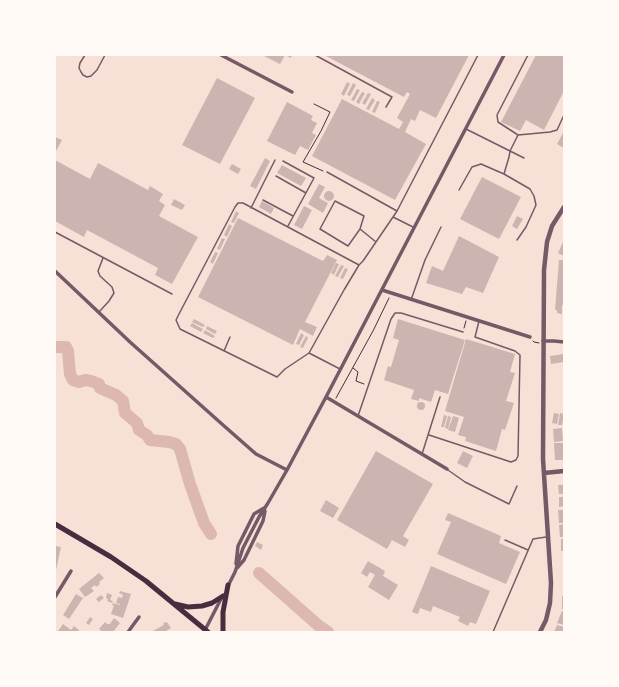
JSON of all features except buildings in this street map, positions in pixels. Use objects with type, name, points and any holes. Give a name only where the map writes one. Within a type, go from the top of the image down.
[{"type":"main road","points":[[55,524],[117,561],[146,581],[206,631]]},
{"type":"main road","points":[[223,632],[223,612],[228,585]]},
{"type":"main road","points":[[174,604],[188,607],[202,606],[223,596]]},
{"type":"street","points":[[221,55],[292,92]]},
{"type":"street","points":[[206,631],[228,585],[244,560],[263,521],[265,508],[341,370],[504,55]]},
{"type":"street","points":[[540,632],[546,620],[550,603],[551,583],[543,459],[544,270],[547,242],[552,226],[564,207]]},
{"type":"street","points":[[55,271],[198,404],[256,454],[287,470]]},
{"type":"street","points":[[382,290],[530,337]]},
{"type":"street","points":[[543,342],[564,342]]},
{"type":"street","points":[[326,397],[447,469]]},
{"type":"street","points":[[544,473],[564,471]]},
{"type":"street","points":[[235,572],[238,546],[254,514],[265,508]]},
{"type":"street","points":[[55,597],[71,571]]},
{"type":"street","points":[[128,632],[139,617]]},
{"type":"lane","points":[[85,55],[79,68],[83,75],[87,77],[91,76],[97,70],[105,55]]},
{"type":"lane","points":[[315,55],[392,97],[386,107]]},
{"type":"lane","points":[[359,265],[243,203],[238,203],[176,320],[180,329],[277,377],[285,369],[309,353],[359,265],[397,211],[478,55]]},
{"type":"lane","points":[[528,55],[497,115],[498,122],[518,135],[550,132],[557,130],[564,115]]},
{"type":"lane","points":[[466,129],[524,158]]},
{"type":"lane","points":[[504,174],[510,157],[510,151],[518,135]]},
{"type":"lane","points":[[251,208],[275,160]]},
{"type":"lane","points":[[283,161],[314,178],[288,227]]},
{"type":"lane","points":[[459,190],[472,167],[481,164],[504,174],[530,189],[534,196],[536,205],[526,226],[517,240]]},
{"type":"lane","points":[[327,172],[397,211]]},
{"type":"lane","points":[[276,176],[306,193]]},
{"type":"lane","points":[[263,200],[294,217]]},
{"type":"lane","points":[[335,201],[364,216],[360,229],[348,246],[320,229],[335,201]]},
{"type":"lane","points":[[393,217],[414,228]]},
{"type":"lane","points":[[411,300],[425,260],[441,227]]},
{"type":"lane","points":[[360,229],[376,242]]},
{"type":"lane","points":[[55,232],[172,294]]},
{"type":"lane","points":[[99,312],[114,293],[112,287],[100,276],[98,271],[103,258]]},
{"type":"lane","points":[[358,416],[391,319],[395,313],[401,313],[463,332]]},
{"type":"lane","points":[[429,435],[512,462],[516,460],[518,456],[520,355],[515,351],[475,337],[479,321]]},
{"type":"lane","points":[[224,351],[230,337]]},
{"type":"lane","points":[[309,353],[341,370]]},
{"type":"lane","points":[[422,454],[440,397]]},
{"type":"lane","points":[[447,469],[465,482],[508,504],[517,486]]},
{"type":"lane","points":[[492,632],[533,539],[548,536]]},
{"type":"lane","points":[[505,540],[528,550]]},
{"type":"path","points":[[314,104],[330,112],[304,162],[327,172]]},
{"type":"path","points":[[334,402],[373,331],[391,293]]},
{"type":"path","points":[[463,332],[467,317]]},
{"type":"path","points":[[530,337],[534,342],[543,342]]},
{"type":"path","points":[[353,368],[358,372],[356,381],[369,385]]},
{"type":"waterway","points":[[55,347],[66,347],[68,351],[70,374],[73,380],[79,382],[85,380],[99,384],[100,388],[116,395],[123,401],[125,413],[137,423],[139,430],[147,435],[150,440],[176,444],[180,449],[190,484],[204,523],[211,534]]},
{"type":"waterway","points":[[259,573],[319,626],[328,632]]}]
